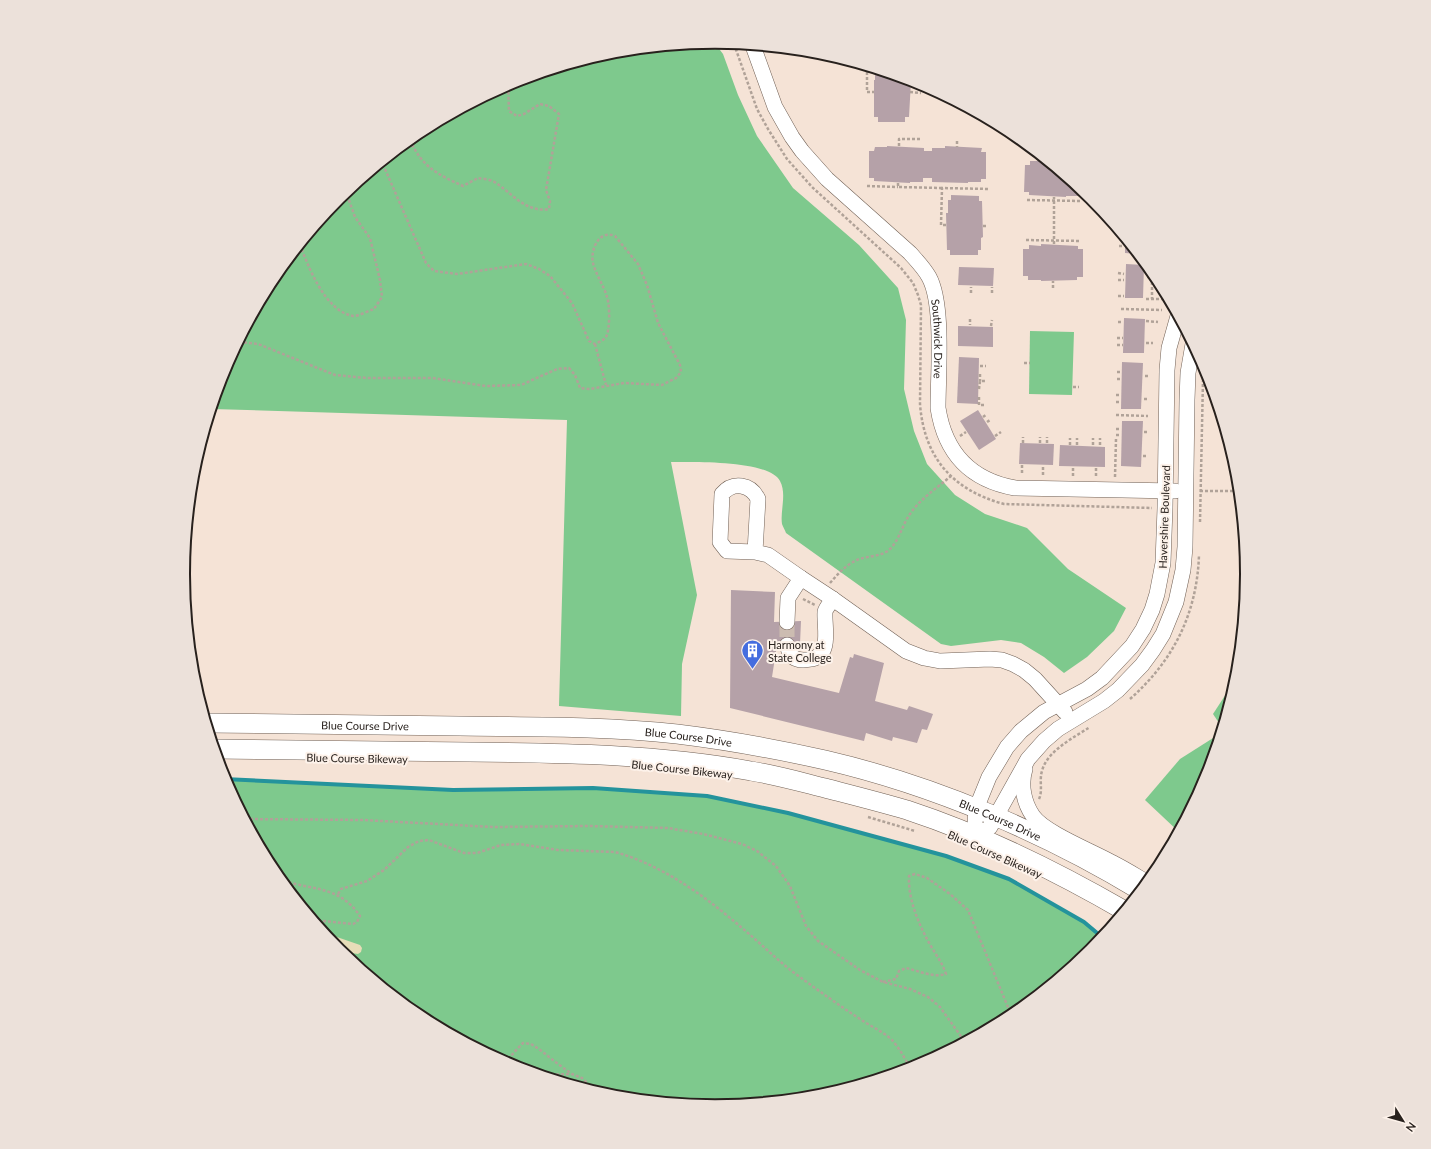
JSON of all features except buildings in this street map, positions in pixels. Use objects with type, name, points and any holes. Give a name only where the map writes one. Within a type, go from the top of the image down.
[{"type":"main road","name":"Blue Course Drive","points":[[212,723],[606,728],[675,734],[784,751],[827,760],[909,785],[976,809],[1072,853],[1136,888]]},
{"type":"main road","points":[[220,749],[573,753],[642,757],[752,771],[864,798],[908,811],[977,836],[1036,863],[1121,909]]},
{"type":"street","name":"Southwick Drive","points":[[755,50],[775,107],[802,152],[827,179],[910,253],[930,278],[937,305],[938,408],[947,440],[958,458],[970,470],[984,479],[1015,488],[1185,491]]},
{"type":"street","name":"Havershire Boulevard","points":[[1176,322],[1169,348],[1167,370],[1164,542],[1161,578],[1152,610],[1143,629],[1132,646],[1102,678],[1087,689],[1044,712],[1021,731],[1007,748],[989,776],[976,809],[975,824],[977,836],[990,827],[1028,759],[1044,741],[1058,729],[1104,701],[1118,690],[1142,665],[1162,634],[1176,602],[1183,570],[1187,389],[1192,352]]},
{"type":"street","points":[[755,552],[768,555],[828,595],[906,651],[924,658],[940,661],[990,659],[1002,660],[1013,664],[1024,670],[1035,679],[1072,720]]},
{"type":"street","points":[[787,622],[788,598],[801,578]]},
{"type":"street","points":[[787,645],[790,654],[795,659],[806,661],[816,658],[823,652],[826,643],[826,610],[828,595]]},
{"type":"street","name":"Havershire Boulevard","points":[[1028,759],[1022,789],[1026,802],[1034,817],[1046,827],[1142,880]]},
{"type":"path","points":[[736,50],[757,109],[787,159],[812,187],[896,263],[908,276],[918,294],[921,305],[921,416],[924,432],[935,457],[951,476],[971,491],[992,501],[1004,504],[1146,508]]},
{"type":"path","points":[[867,72],[867,92],[874,92]]},
{"type":"path","points":[[413,146],[426,166],[463,186],[478,178],[495,182],[519,202],[541,211],[549,209],[550,201],[546,190],[559,114],[550,106],[540,104],[524,114],[517,116],[509,111],[508,92]]},
{"type":"path","points":[[910,92],[921,93]]},
{"type":"path","points":[[899,146],[899,139],[921,139]]},
{"type":"path","points":[[957,141],[957,146]]},
{"type":"path","points":[[384,168],[426,263],[434,271],[457,274],[526,264],[539,269],[550,276],[572,303],[589,341],[596,344]]},
{"type":"path","points":[[956,183],[956,188]]},
{"type":"path","points":[[867,186],[898,185],[989,189]]},
{"type":"path","points":[[942,188],[941,225],[946,225]]},
{"type":"path","points":[[302,251],[310,271],[327,299],[339,311],[354,316],[374,310],[382,297],[380,280],[370,238],[355,217],[348,199]]},
{"type":"path","points":[[1027,200],[1054,199],[1082,201]]},
{"type":"path","points":[[1054,199],[1054,244]]},
{"type":"path","points":[[983,226],[988,226]]},
{"type":"path","points":[[244,343],[258,344],[335,375],[367,378],[432,378],[486,386],[521,385],[557,369],[569,368],[575,375],[580,388],[590,389],[624,383],[662,385],[676,378],[681,372],[680,365],[658,323],[648,285],[638,264],[624,245],[611,234],[605,234],[600,237],[594,247],[593,262],[608,298],[609,321],[608,332],[605,339],[596,344]]},
{"type":"path","points":[[1026,240],[1081,241]]},
{"type":"path","points":[[1118,274],[1124,274]]},
{"type":"path","points":[[1118,280],[1124,280]]},
{"type":"path","points":[[1053,281],[1053,288]]},
{"type":"path","points":[[1152,283],[1152,299]]},
{"type":"path","points":[[971,287],[971,293]]},
{"type":"path","points":[[992,288],[992,293]]},
{"type":"path","points":[[1118,296],[1124,296]]},
{"type":"path","points":[[1146,299],[1162,299]]},
{"type":"path","points":[[1121,309],[1162,310]]},
{"type":"path","points":[[970,319],[970,326]]},
{"type":"path","points":[[992,320],[992,326]]},
{"type":"path","points":[[1146,321],[1158,322]]},
{"type":"path","points":[[1118,322],[1123,322]]},
{"type":"path","points":[[1118,338],[1123,338]]},
{"type":"path","points":[[1146,342],[1153,342]]},
{"type":"path","points":[[596,344],[606,385]]},
{"type":"path","points":[[1117,345],[1123,345]]},
{"type":"path","points":[[1024,363],[1030,363]]},
{"type":"path","points":[[980,366],[986,366]]},
{"type":"path","points":[[980,374],[980,389]]},
{"type":"path","points":[[1201,511],[1203,378]]},
{"type":"path","points":[[980,381],[986,381]]},
{"type":"path","points":[[1073,387],[1078,387]]},
{"type":"path","points":[[1116,395],[1121,395]]},
{"type":"path","points":[[979,397],[979,405],[985,405]]},
{"type":"path","points":[[1144,399],[1149,399]]},
{"type":"path","points":[[983,416],[987,414]]},
{"type":"path","points":[[1116,415],[1148,416]]},
{"type":"path","points":[[1116,429],[1121,429]]},
{"type":"path","points":[[958,438],[966,432]]},
{"type":"path","points":[[995,436],[1001,432]]},
{"type":"path","points":[[1115,478],[1116,437],[1121,435]]},
{"type":"path","points":[[1023,437],[1023,442]]},
{"type":"path","points":[[1040,437],[1040,443]]},
{"type":"path","points":[[1047,438],[1047,443]]},
{"type":"path","points":[[1070,438],[1070,444]]},
{"type":"path","points":[[1077,438],[1077,445]]},
{"type":"path","points":[[1093,438],[1093,445]]},
{"type":"path","points":[[1100,438],[1100,445]]},
{"type":"path","points":[[1115,452],[1120,452]]},
{"type":"path","points":[[1143,456],[1148,456]]},
{"type":"path","points":[[1115,459],[1120,459]]},
{"type":"path","points":[[1022,465],[1022,476]]},
{"type":"path","points":[[1043,466],[1043,476]]},
{"type":"path","points":[[1073,468],[1073,477]]},
{"type":"path","points":[[1096,468],[1096,477]]},
{"type":"path","points":[[801,606],[801,598],[815,605],[828,595],[845,567],[853,561],[881,554],[889,550],[896,542],[910,514],[919,503],[951,476]]},
{"type":"path","points":[[1205,491],[1234,491]]},
{"type":"path","points":[[862,815],[922,833]]},
{"type":"path","points":[[250,819],[363,820],[493,827],[597,826],[668,828],[703,834],[742,844],[757,851],[776,866],[790,886],[806,926],[818,941],[860,970],[883,982],[910,989],[928,997],[940,1007],[962,1038]]},
{"type":"path","points":[[338,894],[341,889],[367,881],[384,870],[408,847],[419,841],[429,840],[464,853],[476,853],[501,845],[519,844],[558,850],[615,852],[623,854],[691,888],[828,998],[886,1035],[897,1046],[908,1063]]},
{"type":"path","points":[[883,982],[896,979],[899,971],[906,968],[940,976],[946,974],[928,940],[914,908],[909,886],[909,876],[915,874],[927,878],[950,894],[968,910],[1009,1010]]},
{"type":"path","points":[[292,882],[338,894],[360,916],[357,922],[344,924],[320,921]]},
{"type":"path","points":[[509,1058],[516,1049],[523,1044],[531,1044],[572,1074],[584,1080],[587,1084]]},
{"type":"path","points":[[555,1075],[572,1074]]},
{"type":"green space","points":[[719,49],[723,54],[738,95],[757,136],[793,188],[859,245],[898,288],[906,320],[904,389],[914,431],[927,464],[955,495],[985,514],[1027,528],[1068,569],[1126,608],[1114,631],[1087,657],[1064,673],[1044,657],[1021,643],[1001,640],[951,646],[941,644],[786,533],[782,524],[782,486],[780,481],[773,474],[762,469],[747,466],[713,462],[671,462],[697,595],[682,664],[681,716],[559,706],[567,420],[217,409],[230,373],[244,342],[260,312],[279,283],[320,228],[369,179],[396,158],[453,119],[514,89],[547,77],[579,67],[647,53]]},
{"type":"green space","points":[[1030,331],[1074,332],[1072,395],[1029,394]]},
{"type":"green space","points":[[1226,694],[1227,695],[1219,723],[1213,714]]},
{"type":"green space","points":[[1215,737],[1201,776],[1175,829],[1145,800],[1180,759]]},
{"type":"green space","points":[[232,779],[453,790],[593,788],[707,796],[788,813],[946,856],[1009,879],[1084,922],[1098,934],[1062,970],[1007,1011],[978,1030],[917,1060],[852,1082],[784,1096],[716,1100],[647,1096],[579,1082],[514,1060],[453,1030],[396,991],[369,970],[344,946],[320,921],[299,894],[260,837]]},
{"type":"sand","points":[[335,936],[360,945],[362,948],[361,952],[358,954],[351,953]]},
{"type":"waterway","points":[[232,779],[453,790],[593,788],[707,796],[788,813],[946,856],[1009,879],[1084,922],[1098,934]]},
{"type":"tunnel","points":[[787,622],[787,645]]},
{"type":"place","name":"Harmony at State College","points":[[752,670]]}]
